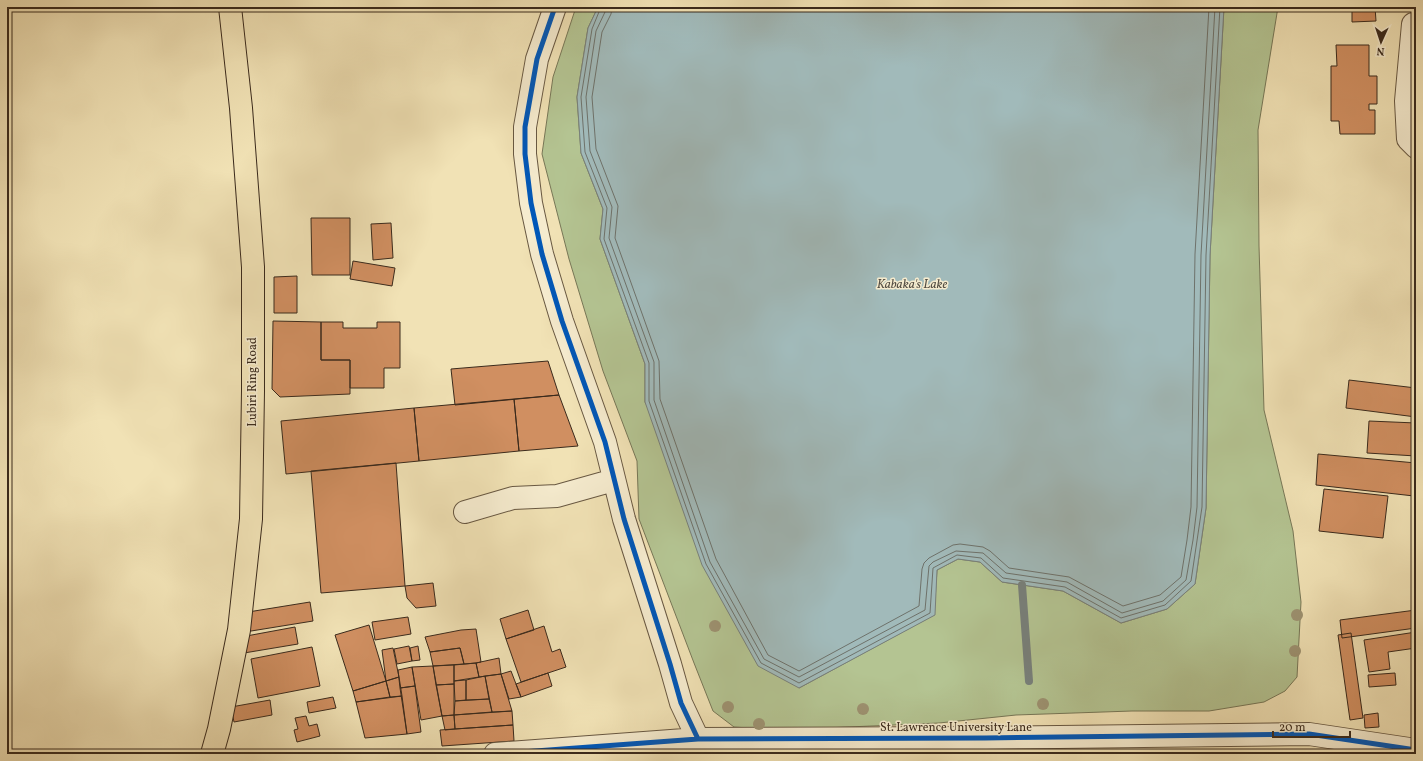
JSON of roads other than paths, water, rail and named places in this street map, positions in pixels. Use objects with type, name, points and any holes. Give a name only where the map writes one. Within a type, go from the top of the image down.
[{"type":"main road","name":"Lubiri Ring Road","points":[[212,754],[219,728],[239,630],[251,519],[253,267],[241,108],[230,7]]},
{"type":"street","points":[[555,7],[537,59],[525,127],[525,154],[530,196],[542,254],[562,321],[605,442],[624,519],[681,703],[698,739]]},
{"type":"street","points":[[1416,24],[1413,24],[1406,101],[1408,139],[1416,146]]},
{"type":"street","points":[[465,512],[513,498],[557,496],[614,480]]},
{"type":"street","name":"St. Lawrence University Lane","points":[[495,754],[698,739],[985,738],[1308,734],[1416,750]]},
{"type":"water","name":"Kabaka's Lake","points":[[598,7],[1224,7],[1210,255],[1206,508],[1195,584],[1167,609],[1121,623],[1063,591],[1002,582],[980,562],[958,559],[937,570],[935,615],[799,688],[758,666],[702,565],[645,402],[645,364],[600,239],[603,209],[581,153],[577,97],[588,28]]},
{"type":"waterway","points":[[1022,585],[1029,681]]}]
